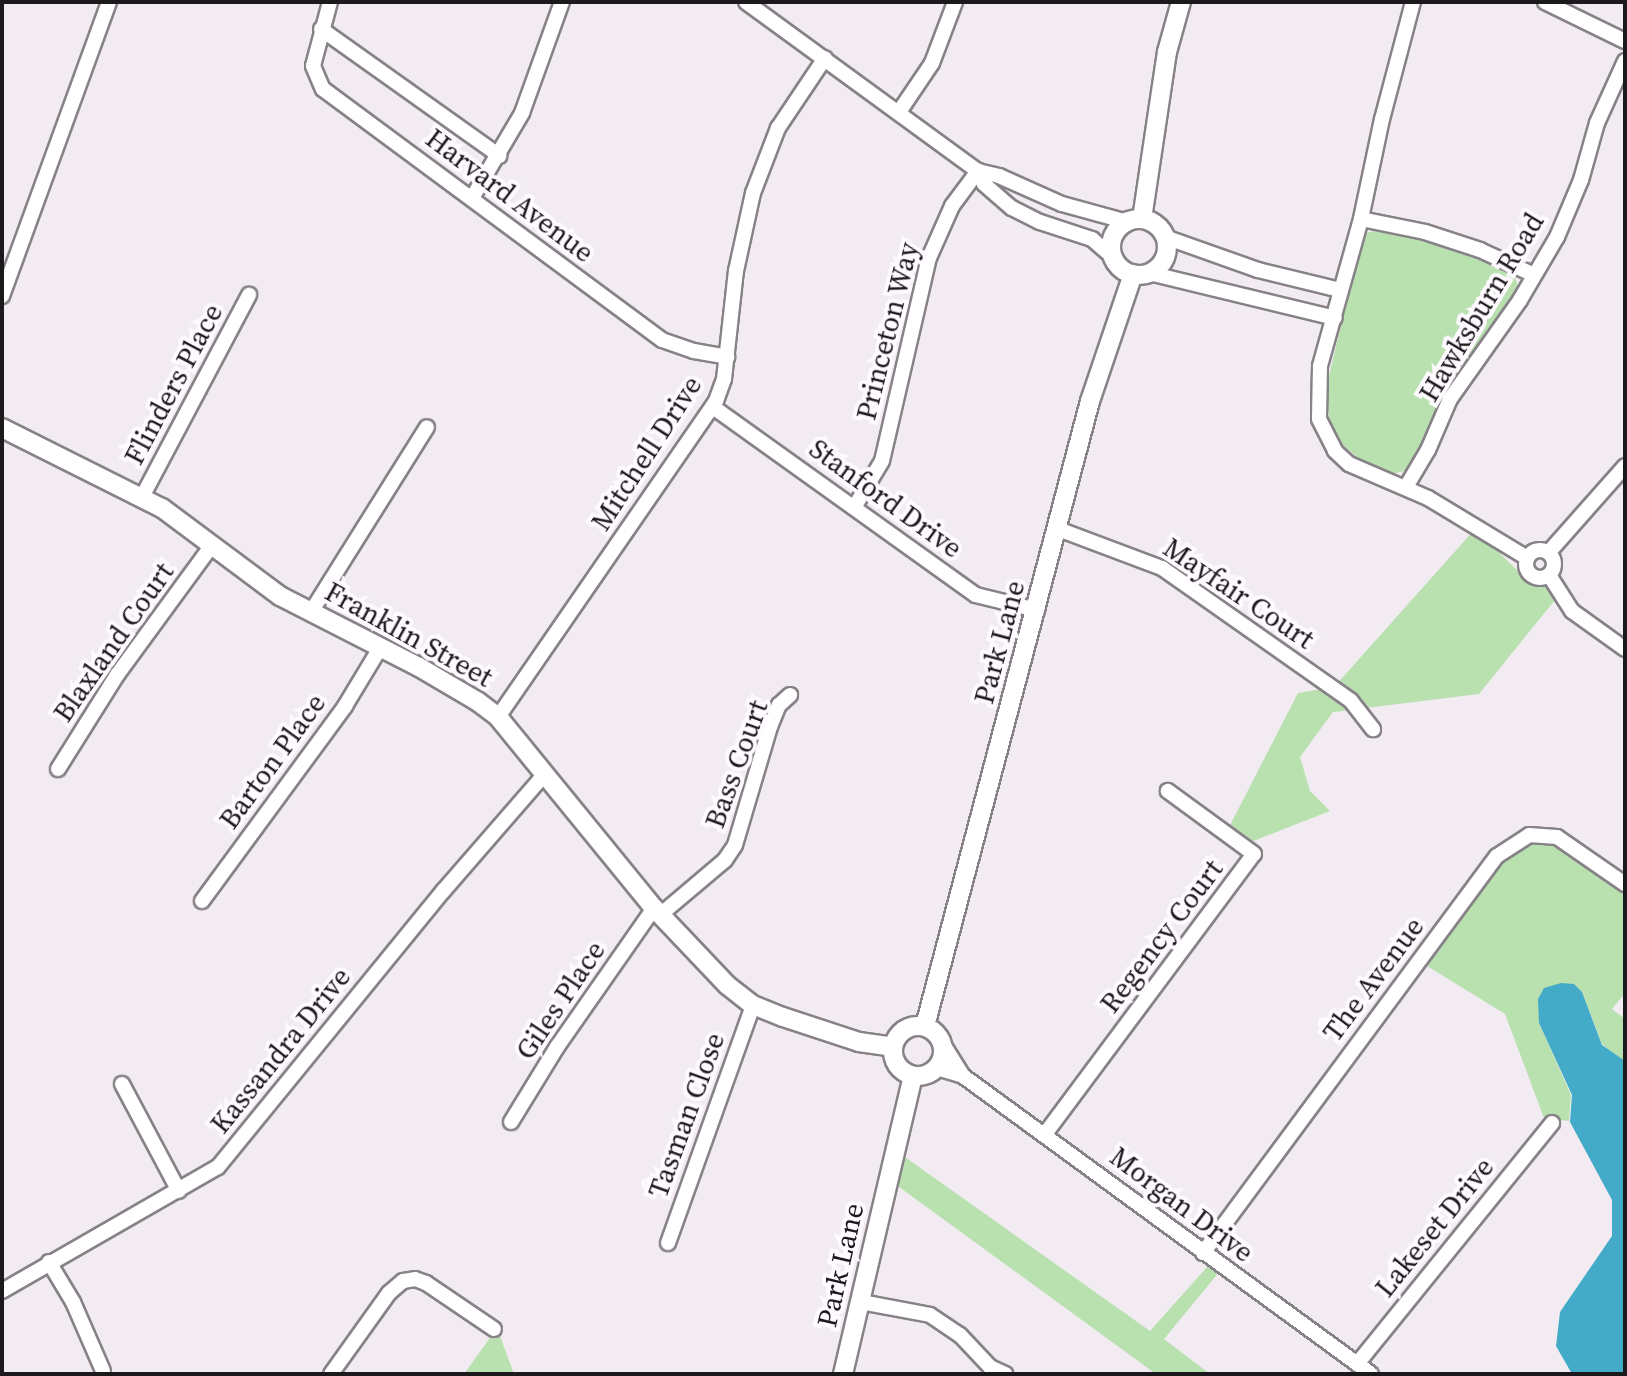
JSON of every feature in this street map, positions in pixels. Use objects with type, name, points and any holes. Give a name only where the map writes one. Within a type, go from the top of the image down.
[{"type":"street","points":[[2,296],[109,2]]},
{"type":"street","name":"Harvard Avenue","points":[[330,2],[313,66],[323,89],[662,340],[694,351],[727,357]]},
{"type":"street","points":[[472,198],[500,156],[522,113],[562,2]]},
{"type":"street","points":[[746,2],[978,171],[999,176],[1062,204],[1159,228],[1165,237],[1165,257],[1141,274]]},
{"type":"street","points":[[899,112],[939,50],[955,2]]},
{"type":"street","points":[[1114,258],[1112,239],[1135,220],[1167,52],[1181,2]]},
{"type":"street","points":[[1413,2],[1382,119],[1361,219],[1319,375],[1319,419],[1335,451],[1349,464],[1366,474],[1406,487],[1527,558]]},
{"type":"street","points":[[1545,2],[1625,41]]},
{"type":"street","name":"Harvard Avenue","points":[[321,29],[500,156]]},
{"type":"street","name":"Mitchell Drive","points":[[498,717],[713,407],[724,379],[739,255],[761,168],[778,128],[825,58]]},
{"type":"street","name":"Hawksburn Road","points":[[1406,487],[1428,450],[1450,399],[1520,300],[1532,274],[1557,237],[1571,205],[1597,123],[1625,61]]},
{"type":"street","points":[[978,171],[984,184],[1012,208],[1092,239],[1124,270],[1230,290],[1335,318]]},
{"type":"street","name":"Princeton Way","points":[[855,506],[882,461],[929,258],[952,206],[978,171]]},
{"type":"street","points":[[1361,219],[1425,232],[1480,250],[1532,274]]},
{"type":"street","points":[[1165,237],[1238,263],[1340,290]]},
{"type":"street","points":[[1230,290],[1238,263]]},
{"type":"street","name":"Park Lane","points":[[925,1026],[1090,401],[1141,274]]},
{"type":"street","name":"Flinders Place","points":[[142,497],[249,295]]},
{"type":"street","name":"Stanford Drive","points":[[713,407],[976,595],[1037,610]]},
{"type":"street","points":[[311,612],[427,427]]},
{"type":"street","name":"Franklin Street","points":[[3,431],[142,497],[212,545],[251,578],[453,685],[498,717],[543,776],[657,911],[704,963],[753,1005],[832,1034],[893,1047]]},
{"type":"street","points":[[1549,552],[1625,466]]},
{"type":"street","name":"Mayfair Court","points":[[1058,529],[1162,568],[1351,701],[1373,729]]},
{"type":"street","name":"Blaxland Court","points":[[58,769],[117,675],[212,545]]},
{"type":"street","points":[[1549,552],[1539,549],[1527,558],[1525,565],[1532,576],[1549,575]]},
{"type":"street","points":[[1549,552],[1554,564],[1549,575]]},
{"type":"street","points":[[1549,575],[1572,611],[1625,649]]},
{"type":"street","name":"Barton Place","points":[[202,901],[345,706],[380,648]]},
{"type":"street","name":"Bass Court","points":[[657,911],[725,860],[735,845],[770,727],[779,705],[790,695]]},
{"type":"street","name":"Kassandra Drive","points":[[2,1291],[218,1167],[444,890],[543,776]]},
{"type":"street","name":"Regency Court","points":[[1045,1134],[1254,854],[1168,791]]},
{"type":"street","name":"The Avenue","points":[[1203,1253],[1497,856],[1529,835],[1557,837],[1625,884]]},
{"type":"street","name":"Giles Place","points":[[511,1122],[557,1047],[657,911]]},
{"type":"street","name":"Tasman Close","points":[[668,1243],[753,1005]]},
{"type":"street","points":[[925,1026],[933,1030],[943,1044],[942,1061],[937,1068],[922,1076],[913,1076],[899,1068],[893,1047],[895,1039],[908,1027],[925,1026]]},
{"type":"street","name":"Morgan Drive","points":[[943,1044],[963,1076]]},
{"type":"street","name":"Morgan Drive","points":[[937,1068],[963,1076],[1371,1374]]},
{"type":"street","name":"Park Lane","points":[[843,1374],[913,1076]]},
{"type":"street","points":[[122,1084],[179,1191]]},
{"type":"street","name":"Lakeset Drive","points":[[1357,1364],[1552,1123]]},
{"type":"street","points":[[49,1262],[73,1302],[103,1371]]},
{"type":"street","points":[[331,1374],[389,1293],[403,1281],[415,1279],[426,1283],[494,1329]]},
{"type":"street","points":[[861,1302],[930,1315],[960,1335],[990,1367],[1005,1374]]},
{"type":"green space","points":[[1386,228],[1473,253],[1513,273],[1517,283],[1517,295],[1415,462],[1404,471],[1392,474],[1367,466],[1342,444],[1333,431],[1326,404],[1327,384],[1361,241],[1366,233]]},
{"type":"green space","points":[[1475,529],[1520,573],[1559,595],[1479,694],[1366,708],[1335,686]]},
{"type":"green space","points":[[1334,687],[1363,709],[1333,712],[1300,757],[1310,791],[1330,811],[1243,845],[1226,833],[1298,693]]},
{"type":"green space","points":[[1529,835],[1557,837],[1625,887],[1625,993],[1612,1009],[1625,1019],[1625,1064],[1602,1044],[1582,992],[1561,983],[1539,999],[1539,1023],[1571,1095],[1569,1121],[1544,1118],[1505,1014],[1419,961],[1497,856]]},
{"type":"green space","points":[[902,1155],[1150,1331],[1215,1258],[1225,1265],[1164,1339],[1210,1374],[1156,1374],[895,1184]]},
{"type":"green space","points":[[497,1328],[514,1374],[464,1374]]},
{"type":"water","points":[[1561,983],[1574,984],[1582,992],[1602,1045],[1625,1061],[1625,1374],[1572,1374],[1556,1346],[1560,1312],[1612,1236],[1612,1200],[1570,1122],[1572,1095],[1539,1023],[1538,999],[1544,988]]}]
